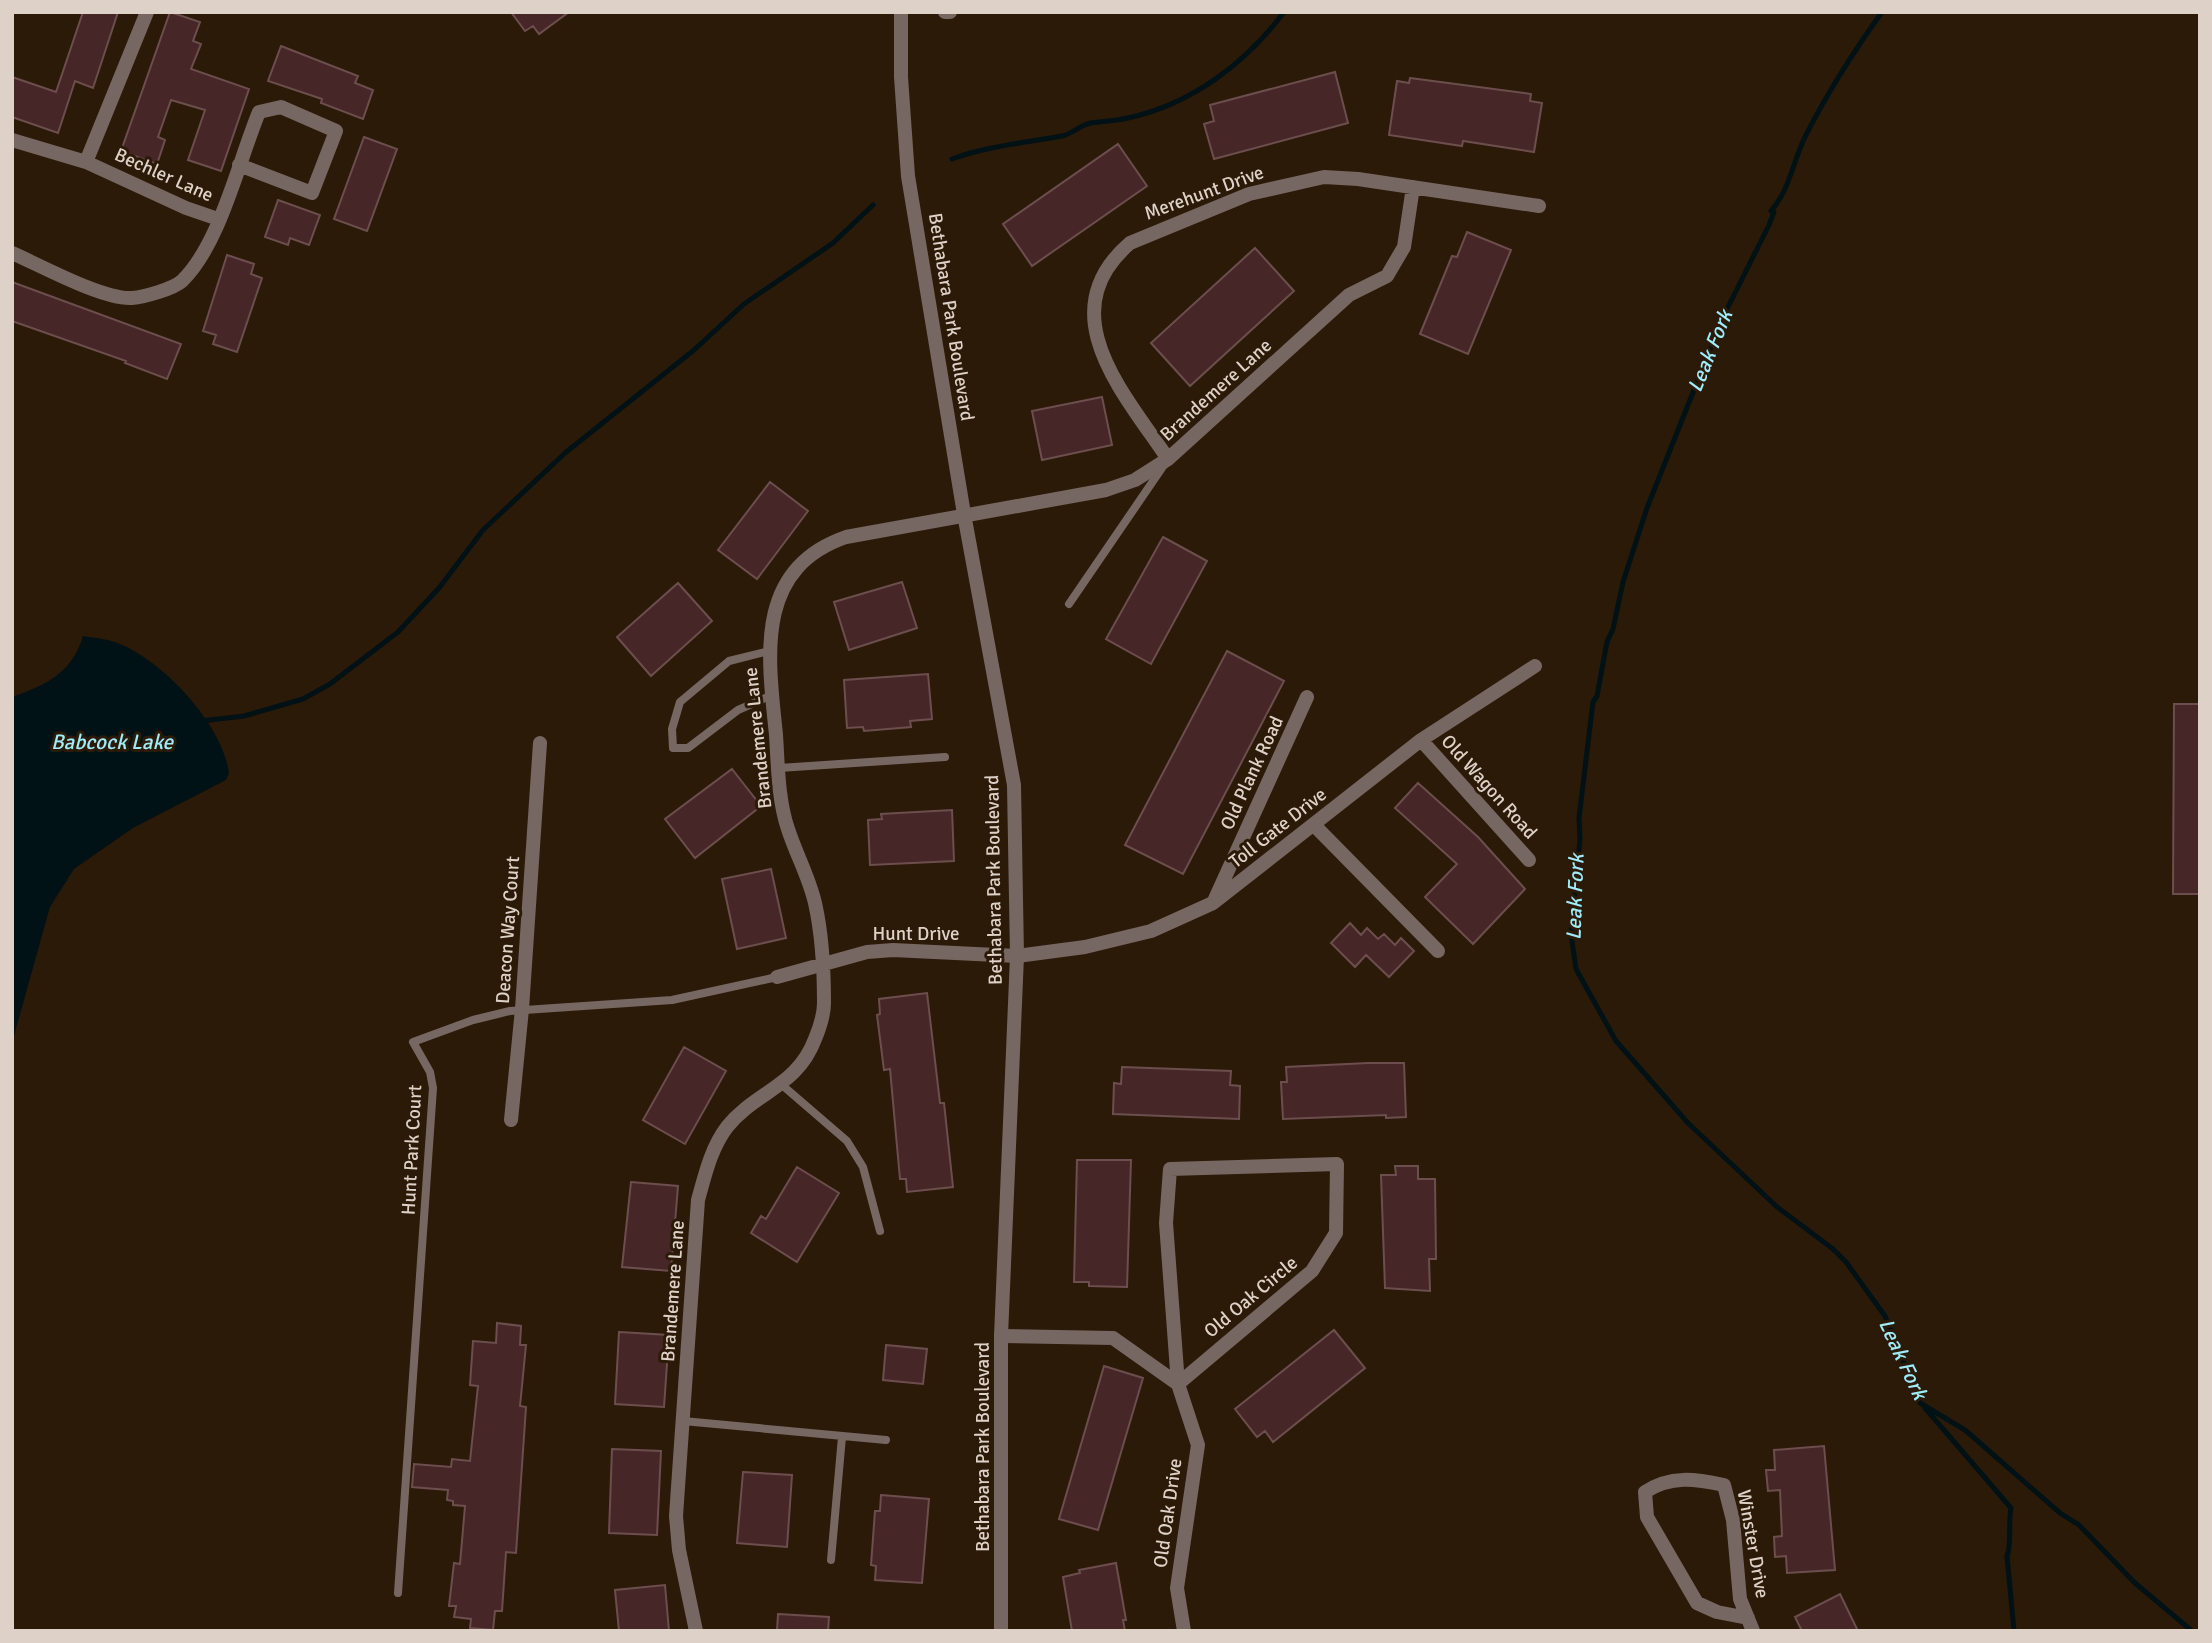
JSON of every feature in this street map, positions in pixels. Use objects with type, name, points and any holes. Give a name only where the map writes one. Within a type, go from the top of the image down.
[{"type":"street","points":[[86,162],[147,12]]},
{"type":"street","name":"Bethabara Park Boulevard","points":[[901,12],[901,77],[908,176],[964,514],[1014,785],[1017,956],[1001,1336],[1001,1631]]},
{"type":"street","points":[[218,219],[259,112],[281,107],[336,131],[312,193],[239,165]]},
{"type":"street","name":"Bechler Lane","points":[[12,140],[86,162],[186,208],[218,219],[208,249],[180,283],[131,298],[92,289],[12,253]]},
{"type":"street","name":"Merehunt Drive","points":[[1168,459],[1099,351],[1093,326],[1099,283],[1117,254],[1130,243],[1153,231],[1249,194],[1299,180],[1324,177],[1358,179],[1539,206]]},
{"type":"street","name":"Brandemere Lane","points":[[696,1631],[679,1550],[677,1516],[698,1200],[717,1143],[737,1115],[782,1085],[809,1055],[821,1023],[824,1006],[816,908],[810,883],[787,827],[779,768],[769,651],[774,615],[783,590],[808,555],[821,546],[846,537],[1106,490],[1135,480],[1168,459],[1349,295],[1387,276],[1404,247],[1413,187]]},
{"type":"street","name":"Toll Gate Drive","points":[[1017,956],[1119,940],[1151,930],[1213,903],[1421,740],[1535,666]]},
{"type":"street","name":"Old Plank Road","points":[[1213,903],[1307,697]]},
{"type":"street","name":"Old Wagon Road","points":[[1421,740],[1529,860]]},
{"type":"street","name":"Deacon Way Court","points":[[511,1120],[522,1009],[540,743]]},
{"type":"street","points":[[1314,825],[1438,951]]},
{"type":"street","name":"Hunt Drive","points":[[777,977],[842,957],[892,950],[1017,956]]},
{"type":"street","name":"Old Oak Circle","points":[[1337,1164],[1336,1233],[1312,1271],[1178,1384],[1166,1223],[1170,1169],[1337,1164]]},
{"type":"street","points":[[1001,1336],[1113,1338],[1178,1384]]},
{"type":"street","name":"Old Oak Drive","points":[[1178,1384],[1198,1445],[1177,1588],[1184,1631]]},
{"type":"street","name":"Winster Drive","points":[[1692,1478],[1724,1485],[1733,1520],[1740,1599],[1751,1624],[1697,1603],[1647,1517],[1645,1492],[1660,1482],[1692,1478]]},
{"type":"lane","points":[[1069,604],[1124,529],[1168,459]]},
{"type":"lane","points":[[769,651],[729,661],[681,702],[672,729],[673,748],[688,748],[738,710],[772,695]]},
{"type":"lane","points":[[779,768],[945,757]]},
{"type":"lane","name":"Hunt Park Court","points":[[398,1593],[433,1088],[424,1056],[413,1042],[473,1020],[522,1009],[672,1000],[777,977]]},
{"type":"lane","points":[[782,1085],[847,1141],[863,1167],[880,1231]]},
{"type":"lane","points":[[683,1421],[886,1440]]},
{"type":"lane","points":[[831,1560],[842,1437]]},
{"type":"water","name":"Babcock Lake","points":[[83,636],[120,644],[155,665],[172,680],[189,697],[216,735],[229,773],[226,780],[133,828],[74,869],[50,907],[12,1043],[12,697],[36,688],[56,676],[72,659]]},
{"type":"building","points":[[83,12],[118,12],[93,88],[75,81],[58,133],[12,117],[12,77],[56,92]]},
{"type":"building","points":[[170,12],[200,22],[193,41],[201,44],[191,69],[249,89],[221,171],[188,160],[205,110],[171,100],[158,137],[165,140],[157,164],[121,151]]},
{"type":"building","points":[[511,12],[569,12],[539,34],[533,26],[525,31]]},
{"type":"building","points":[[281,46],[358,76],[355,83],[373,90],[363,119],[321,103],[322,99],[268,81]]},
{"type":"building","points":[[1335,72],[1348,123],[1214,159],[1204,124],[1214,121],[1210,105]]},
{"type":"building","points":[[1410,78],[1531,94],[1530,101],[1542,103],[1534,152],[1463,141],[1462,146],[1389,135],[1397,81],[1409,83]]},
{"type":"building","points":[[364,137],[397,149],[367,231],[334,219]]},
{"type":"building","points":[[1118,144],[1147,186],[1032,266],[1003,224]]},
{"type":"building","points":[[278,200],[320,215],[309,245],[290,238],[288,245],[265,237]]},
{"type":"building","points":[[1467,232],[1511,250],[1468,354],[1420,334],[1452,256],[1457,257]]},
{"type":"building","points":[[1255,248],[1294,291],[1190,386],[1151,343]]},
{"type":"building","points":[[227,255],[254,264],[251,274],[262,278],[237,352],[213,344],[216,335],[203,331]]},
{"type":"building","points":[[12,282],[181,344],[167,379],[125,363],[126,361],[12,321]]},
{"type":"building","points":[[1102,397],[1112,445],[1042,460],[1032,411]]},
{"type":"building","points":[[770,482],[808,511],[757,579],[718,550]]},
{"type":"building","points":[[1163,537],[1207,561],[1151,664],[1106,639]]},
{"type":"building","points":[[902,582],[917,628],[849,650],[834,602]]},
{"type":"building","points":[[678,583],[712,621],[651,676],[617,637]]},
{"type":"building","points":[[1227,651],[1284,681],[1183,874],[1125,845]]},
{"type":"building","points":[[928,674],[932,719],[910,721],[911,727],[864,731],[863,727],[847,728],[844,680]]},
{"type":"building","points":[[2174,704],[2199,704],[2200,894],[2173,894]]},
{"type":"building","points":[[732,769],[761,806],[695,858],[665,819]]},
{"type":"building","points":[[1418,783],[1478,837],[1525,889],[1473,944],[1425,897],[1457,864],[1395,808]]},
{"type":"building","points":[[952,810],[954,861],[870,865],[868,820],[882,819],[881,814]]},
{"type":"building","points":[[771,869],[786,938],[737,949],[722,879]]},
{"type":"building","points":[[1350,923],[1361,935],[1367,928],[1378,939],[1384,934],[1395,945],[1401,938],[1414,951],[1389,977],[1366,955],[1355,967],[1331,943]]},
{"type":"building","points":[[927,993],[940,1103],[944,1103],[953,1187],[907,1192],[906,1179],[900,1179],[890,1069],[884,1070],[877,1015],[880,1014],[879,999]]},
{"type":"building","points":[[684,1047],[726,1071],[685,1144],[643,1120]]},
{"type":"building","points":[[1404,1063],[1406,1117],[1386,1118],[1386,1115],[1283,1119],[1281,1082],[1287,1082],[1286,1067]]},
{"type":"building","points":[[1122,1067],[1231,1071],[1230,1085],[1240,1086],[1239,1119],[1113,1114],[1114,1083],[1121,1084]]},
{"type":"building","points":[[1077,1160],[1131,1160],[1127,1287],[1089,1286],[1089,1282],[1074,1282]]},
{"type":"building","points":[[1395,1166],[1418,1166],[1418,1179],[1435,1179],[1436,1259],[1429,1259],[1430,1291],[1385,1288],[1381,1175],[1396,1175]]},
{"type":"building","points":[[797,1167],[839,1193],[797,1262],[751,1233],[761,1216],[766,1219]]},
{"type":"building","points":[[631,1182],[678,1186],[671,1271],[622,1267]]},
{"type":"building","points":[[497,1323],[521,1326],[520,1345],[526,1345],[520,1406],[526,1407],[516,1553],[506,1552],[502,1611],[495,1611],[493,1630],[470,1628],[471,1619],[454,1617],[456,1606],[449,1606],[454,1563],[460,1564],[465,1506],[453,1505],[453,1501],[447,1500],[448,1490],[412,1487],[414,1464],[451,1467],[452,1459],[470,1461],[478,1386],[470,1385],[473,1341],[496,1343]]},
{"type":"building","points":[[1334,1330],[1365,1368],[1273,1442],[1265,1431],[1257,1437],[1235,1409]]},
{"type":"building","points":[[619,1332],[669,1335],[664,1407],[615,1404]]},
{"type":"building","points":[[886,1345],[927,1349],[923,1384],[883,1380]]},
{"type":"building","points":[[1104,1366],[1143,1378],[1098,1530],[1059,1519]]},
{"type":"building","points":[[1824,1446],[1835,1570],[1787,1573],[1786,1556],[1775,1557],[1774,1537],[1782,1536],[1780,1490],[1768,1491],[1766,1470],[1775,1470],[1774,1450]]},
{"type":"building","points":[[612,1449],[661,1451],[657,1535],[609,1533]]},
{"type":"building","points":[[743,1472],[792,1475],[787,1547],[737,1543]]},
{"type":"building","points":[[881,1495],[929,1499],[922,1583],[875,1580],[876,1566],[871,1565],[875,1511],[880,1511]]},
{"type":"building","points":[[1116,1563],[1126,1620],[1123,1620],[1125,1631],[1072,1631],[1063,1577],[1080,1573],[1079,1570]]},
{"type":"building","points":[[665,1585],[669,1631],[619,1631],[615,1590]]},
{"type":"building","points":[[1840,1594],[1858,1631],[1802,1631],[1795,1617]]},
{"type":"building","points":[[778,1614],[829,1617],[828,1631],[777,1631]]},
{"type":"waterway","points":[[952,159],[993,148],[1062,136],[1087,124],[1128,118],[1174,103],[1216,79],[1235,64],[1253,48],[1284,12]]},
{"type":"waterway","name":"Leak Fork","points":[[1882,12],[1824,101],[1802,143],[1783,193],[1771,211],[1774,212],[1769,225],[1723,317],[1647,508],[1623,582],[1613,629],[1607,642],[1597,696],[1593,702],[1579,818],[1580,839],[1571,934],[1576,969],[1616,1041],[1688,1123],[1776,1206],[1846,1262],[1885,1316],[1920,1403],[1965,1430],[2060,1513],[2079,1525],[2135,1583],[2192,1631]]},
{"type":"waterway","points":[[201,721],[244,716],[303,699],[330,684],[398,632],[439,588],[483,530],[565,453],[694,350],[744,304],[833,243],[873,205]]},
{"type":"waterway","points":[[1925,1408],[2011,1508],[2007,1556],[2014,1631]]}]
